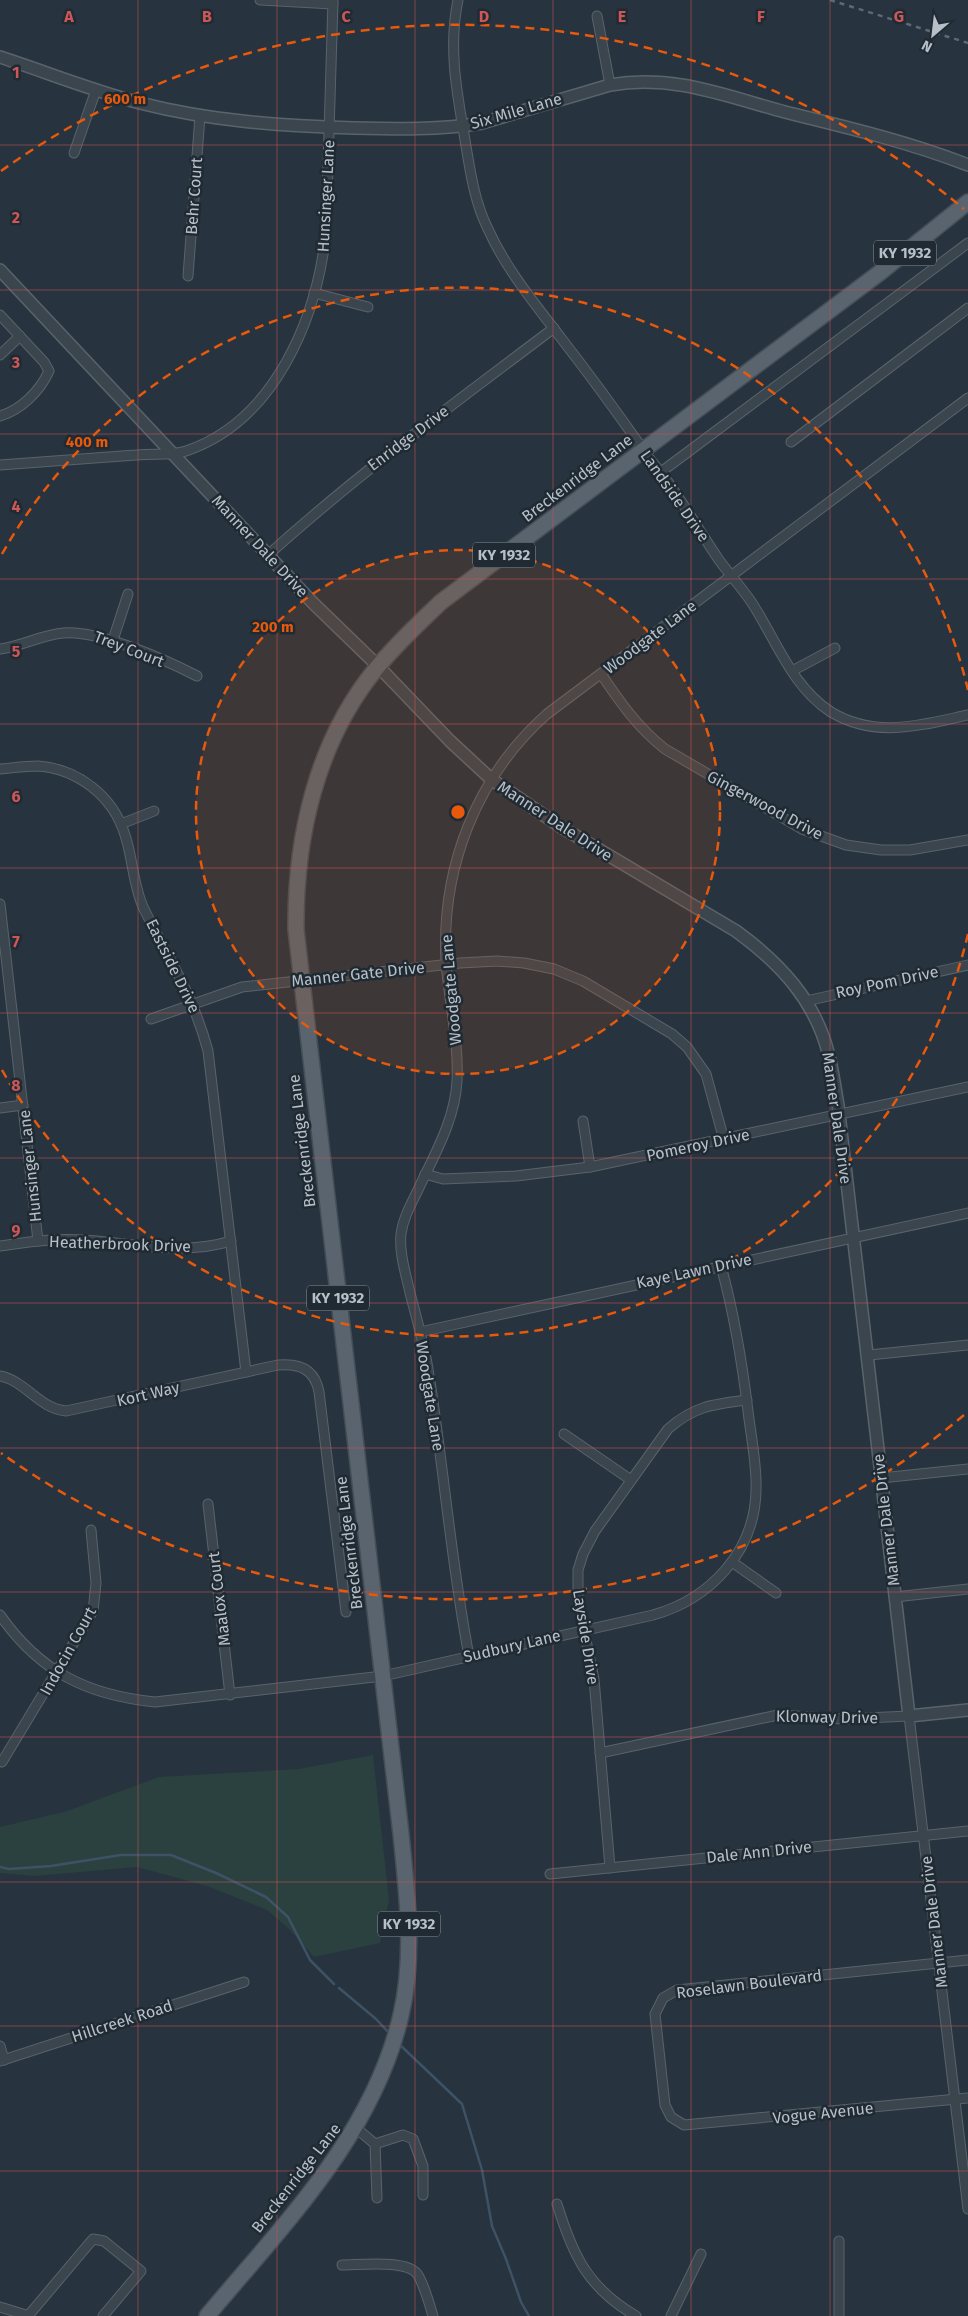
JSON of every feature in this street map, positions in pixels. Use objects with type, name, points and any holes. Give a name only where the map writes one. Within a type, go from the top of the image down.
[{"type":"main road","name":"Breckenridge Lane","points":[[206,2316],[297,2208],[356,2128],[388,2062],[402,2013],[407,1976],[408,1908],[383,1676],[296,930],[296,877],[310,800],[331,742],[362,687],[393,649],[447,598],[886,267],[968,202]]},
{"type":"street","points":[[260,0],[333,2]]},
{"type":"street","name":"Landside Drive","points":[[458,0],[452,37],[453,59],[462,126],[475,195],[487,228],[506,262],[625,422],[751,602],[792,671],[810,695],[830,711],[864,726],[899,729],[968,715]]},
{"type":"street","name":"Hunsinger Lane","points":[[0,465],[184,452],[212,439],[243,415],[266,391],[293,353],[314,293],[324,257],[333,2]]},
{"type":"street","points":[[597,16],[610,85]]},
{"type":"street","name":"Six Mile Lane","points":[[0,56],[138,103],[240,122],[329,128],[406,129],[462,126],[482,123],[610,85],[631,81],[659,81],[692,86],[894,141],[968,165]]},
{"type":"street","points":[[74,153],[96,90]]},
{"type":"street","name":"Behr Court","points":[[188,276],[200,116]]},
{"type":"street","points":[[661,472],[968,243]]},
{"type":"street","name":"Manner Dale Drive","points":[[0,270],[268,555],[450,742],[490,779],[561,827],[736,931],[764,951],[787,974],[806,1001],[820,1027],[830,1056],[839,1115],[869,1356],[881,1478],[968,2209]]},
{"type":"street","points":[[314,293],[368,307]]},
{"type":"street","points":[[791,442],[968,308]]},
{"type":"street","points":[[0,315],[44,362],[49,371],[46,379],[18,409],[0,416]]},
{"type":"street","name":"Enridge Drive","points":[[268,555],[322,506],[373,464],[554,328]]},
{"type":"street","points":[[0,355],[20,336]]},
{"type":"street","name":"Woodgate Lane","points":[[469,1656],[454,1572],[429,1375],[404,1269],[401,1242],[405,1218],[451,1116],[456,1091],[457,1060],[446,965],[448,901],[454,866],[466,829],[490,779],[530,729],[968,399]]},
{"type":"street","points":[[113,640],[128,594]]},
{"type":"street","name":"Trey Court","points":[[0,649],[20,646],[61,633],[83,632],[113,640],[198,676]]},
{"type":"street","points":[[792,671],[835,648]]},
{"type":"street","name":"Gingerwood Drive","points":[[601,674],[631,718],[665,749],[802,828],[846,844],[881,850],[910,850],[968,840]]},
{"type":"street","name":"Eastside Drive","points":[[0,770],[38,766],[68,773],[85,782],[101,795],[115,812],[121,824],[137,890],[192,1003],[208,1051],[246,1372]]},
{"type":"street","points":[[121,824],[154,811]]},
{"type":"street","name":"Hunsinger Lane","points":[[0,904],[38,1241],[0,1246]]},
{"type":"street","name":"Manner Gate Drive","points":[[151,1020],[192,1003],[242,986],[446,965],[497,961],[524,962],[554,970],[583,981],[662,1026],[687,1047],[706,1074],[724,1140]]},
{"type":"street","name":"Roy Pom Drive","points":[[806,1001],[968,965]]},
{"type":"street","name":"Pomeroy Drive","points":[[425,1174],[443,1179],[489,1177],[590,1167],[968,1087]]},
{"type":"street","points":[[0,1108],[24,1105]]},
{"type":"street","points":[[583,1121],[590,1167]]},
{"type":"street","name":"Kaye Lawn Drive","points":[[420,1332],[968,1213]]},
{"type":"street","name":"Heatherbrook Drive","points":[[38,1241],[84,1240],[164,1248],[214,1246],[231,1241]]},
{"type":"street","name":"Sudbury Lane","points":[[0,1615],[13,1634],[33,1654],[57,1673],[96,1691],[127,1699],[169,1702],[383,1676],[653,1615],[680,1606],[705,1590],[732,1562],[747,1536],[755,1504],[756,1475],[747,1400],[738,1344],[721,1266]]},
{"type":"street","points":[[869,1356],[968,1344]]},
{"type":"street","name":"Kort Way","points":[[0,1376],[20,1385],[44,1404],[66,1411],[289,1364],[304,1368],[316,1379],[320,1392],[346,1612]]},
{"type":"street","name":"Layside Drive","points":[[610,1868],[594,1680],[577,1585],[581,1560],[595,1531],[668,1429],[682,1417],[707,1406],[747,1400]]},
{"type":"street","points":[[564,1434],[631,1480]]},
{"type":"street","points":[[881,1478],[968,1469]]},
{"type":"street","name":"Maalox Court","points":[[208,1504],[230,1695]]},
{"type":"street","name":"Indocin Court","points":[[2,1762],[89,1620],[96,1603],[91,1530]]},
{"type":"street","points":[[732,1562],[776,1593]]},
{"type":"street","points":[[895,1597],[968,1590]]},
{"type":"street","name":"Klonway Drive","points":[[600,1754],[778,1715],[844,1719],[909,1716],[968,1710]]},
{"type":"street","name":"Dale Ann Drive","points":[[550,1874],[968,1831]]},
{"type":"street","name":"Roselawn Boulevard","points":[[678,2123],[671,2117],[664,2104],[656,2024],[657,2008],[663,1998],[670,1992],[968,1960]]},
{"type":"street","name":"Hillcreek Road","points":[[2,2060],[244,1982]]},
{"type":"street","points":[[0,2046],[2,2060]]},
{"type":"street","name":"Vogue Avenue","points":[[678,2123],[690,2126],[968,2098]]},
{"type":"street","points":[[356,2128],[376,2144]]},
{"type":"street","points":[[376,2144],[402,2135],[413,2139],[423,2166],[423,2195]]},
{"type":"street","points":[[376,2144],[377,2198]]},
{"type":"street","points":[[557,2204],[572,2250],[588,2277],[605,2294],[636,2316]]},
{"type":"street","points":[[0,2307],[28,2316],[93,2239],[104,2241],[141,2271],[103,2316]]},
{"type":"street","points":[[839,2316],[840,2241]]},
{"type":"street","points":[[671,2316],[701,2254]]},
{"type":"street","points":[[342,2265],[393,2265],[411,2268],[419,2276],[433,2316]]},
{"type":"green space","points":[[373,1755],[389,1900],[380,1943],[314,1957],[288,1928],[267,1910],[207,1886],[137,1867],[35,1876],[0,1873],[0,1827],[67,1811],[159,1777],[299,1769]]},
{"type":"waterway","points":[[0,1867],[9,1869],[51,1866],[121,1855],[171,1855],[216,1873],[266,1897],[288,1917],[310,1960],[334,1984]]},
{"type":"waterway","points":[[339,1988],[376,2019],[390,2034]]},
{"type":"waterway","points":[[399,2044],[462,2104],[482,2170],[492,2226],[521,2302],[529,2316]]},
{"type":"railway","points":[[830,0],[968,43]]}]
